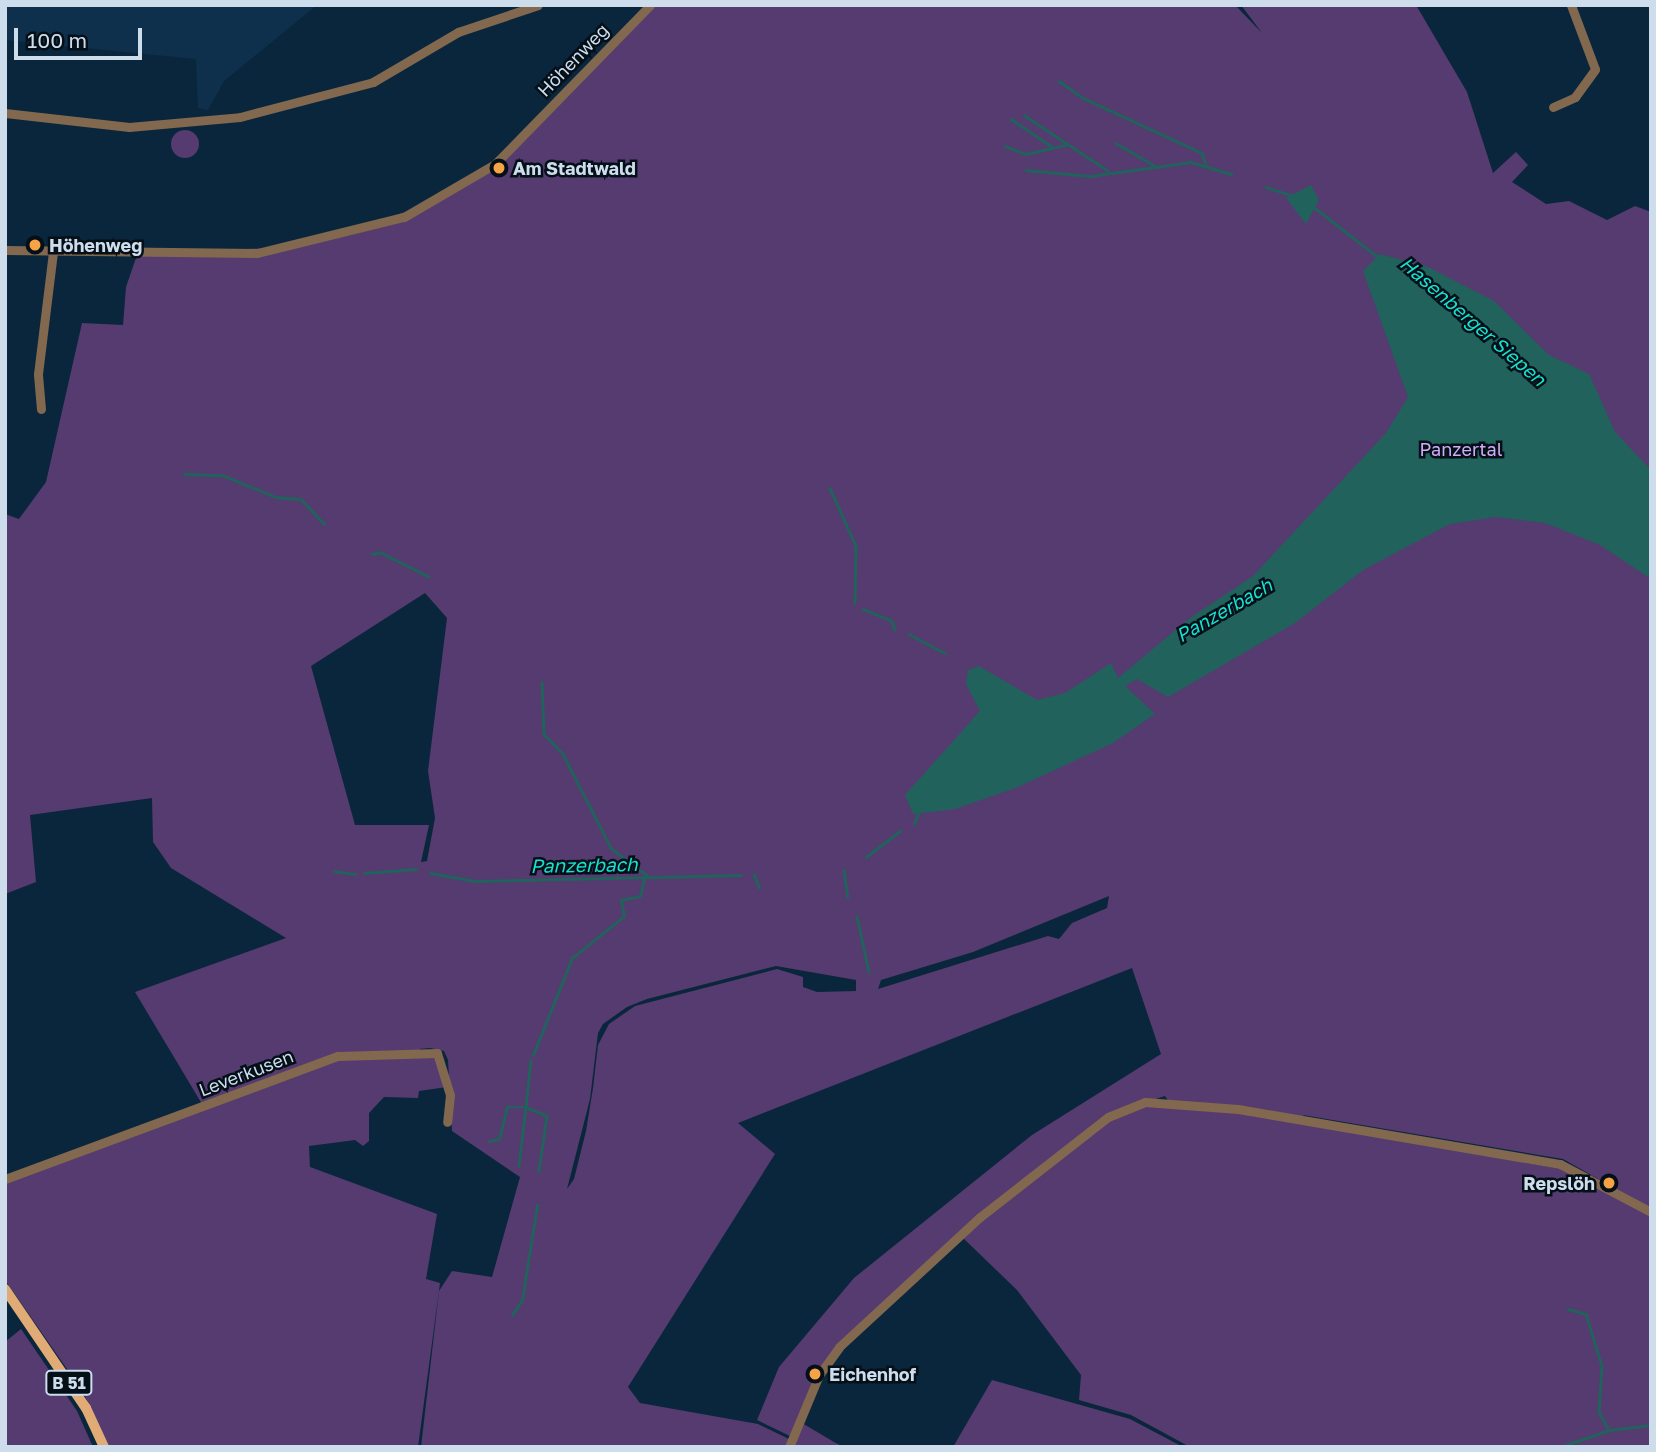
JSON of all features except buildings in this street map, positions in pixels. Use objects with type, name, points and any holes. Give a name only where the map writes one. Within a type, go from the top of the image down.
[{"type":"main road","name":"B 51","points":[[5,1289],[86,1408],[104,1447]]},
{"type":"street","points":[[5,113],[129,127],[240,117],[373,82],[458,32],[538,5]]},
{"type":"street","name":"Höhenweg","points":[[5,250],[257,253],[404,217],[495,164],[650,5]]},
{"type":"street","points":[[1553,107],[1578,93],[1595,69],[1571,5]]},
{"type":"street","points":[[41,409],[38,374],[53,252]]},
{"type":"street","name":"Leverkusen","points":[[5,1180],[338,1056],[437,1054],[449,1087],[447,1122]]},
{"type":"street","points":[[789,1447],[827,1360],[964,1231],[1108,1117],[1167,1099],[1560,1164],[1651,1212]]},
{"type":"shaded area","points":[[5,5],[317,5],[224,81],[208,110],[198,108],[196,59],[5,40]]},
{"type":"green space","name":"Panzertal","points":[[650,5],[1235,5],[1262,33],[1241,5],[1416,5],[1467,92],[1493,173],[1516,152],[1528,165],[1512,182],[1546,204],[1569,201],[1607,220],[1635,206],[1651,212],[1651,1209],[1563,1159],[1303,1115],[1309,1124],[1572,1171],[1651,1214],[1651,1447],[1190,1447],[1131,1415],[1079,1400],[1081,1375],[1017,1290],[962,1237],[1099,1127],[1136,1107],[1169,1102],[1165,1096],[1111,1113],[969,1223],[833,1350],[790,1436],[757,1420],[779,1367],[854,1278],[1032,1135],[1161,1054],[1132,968],[738,1123],[775,1154],[628,1387],[640,1403],[758,1424],[789,1439],[786,1447],[421,1447],[439,1291],[452,1271],[492,1277],[520,1177],[452,1131],[448,1060],[444,1051],[430,1048],[419,1049],[435,1057],[447,1087],[419,1091],[418,1098],[384,1097],[369,1113],[369,1141],[363,1146],[355,1140],[309,1146],[310,1167],[437,1214],[426,1279],[440,1283],[418,1447],[109,1447],[83,1392],[5,1280],[5,1183],[325,1058],[202,1104],[135,992],[286,938],[171,868],[153,842],[152,798],[30,815],[36,882],[5,894],[5,514],[19,519],[46,482],[82,323],[123,325],[126,287],[137,255],[303,246],[444,199],[495,164]],"holes":[[[425,593],[447,618],[428,771],[435,818],[427,861],[421,862],[429,825],[355,825],[311,666]],[[1109,896],[1107,908],[1072,923],[1059,939],[1048,936],[878,989],[881,980],[973,952]],[[776,966],[856,980],[856,991],[817,992],[803,987],[803,977],[777,969],[635,1006],[609,1024],[598,1045],[586,1131],[574,1179],[567,1189],[590,1099],[598,1033],[603,1024],[627,1007],[647,999]]]},
{"type":"green space","points":[[185,130],[195,134],[199,144],[195,154],[185,158],[175,154],[171,144],[175,134]]},
{"type":"green space","points":[[21,1329],[77,1411],[93,1447],[5,1447],[5,1342]]},
{"type":"green space","points":[[992,1380],[1130,1419],[1183,1447],[953,1447]]},
{"type":"green space","points":[[802,1423],[834,1442],[844,1447],[792,1447]]},
{"type":"water","points":[[1311,185],[1319,200],[1306,224],[1286,198]]},
{"type":"water","points":[[1380,254],[1428,267],[1494,301],[1549,355],[1589,374],[1615,432],[1651,470],[1651,579],[1600,545],[1545,523],[1495,517],[1450,524],[1363,570],[1295,623],[1168,697],[1137,679],[1125,686],[1155,714],[1113,743],[1018,787],[955,809],[913,814],[905,795],[980,711],[966,684],[968,670],[979,666],[1037,700],[1065,693],[1111,663],[1118,678],[1190,618],[1253,576],[1386,433],[1408,397],[1363,271]]},
{"type":"waterway","points":[[1059,81],[1083,98],[1202,153],[1206,165]]},
{"type":"waterway","points":[[1024,115],[1107,170]]},
{"type":"waterway","points":[[1011,119],[1051,146]]},
{"type":"waterway","points":[[1116,143],[1155,166]]},
{"type":"waterway","points":[[1005,146],[1026,154],[1065,145]]},
{"type":"waterway","name":"Hasenberger Siepen","points":[[1026,170],[1090,176],[1191,162],[1231,174]]},
{"type":"waterway","name":"Hasenberger Siepen","points":[[1266,187],[1293,196]]},
{"type":"waterway","name":"Hasenberger Siepen","points":[[1314,207],[1378,257]]},
{"type":"waterway","points":[[184,474],[222,475],[276,497],[301,499],[324,524]]},
{"type":"waterway","points":[[830,488],[856,546],[855,603]]},
{"type":"waterway","points":[[372,554],[380,552],[428,576]]},
{"type":"waterway","points":[[863,609],[892,621],[895,630]]},
{"type":"waterway","points":[[909,634],[944,653]]},
{"type":"waterway","points":[[542,682],[544,734],[563,754],[611,848],[649,877]]},
{"type":"waterway","name":"Panzerbach","points":[[914,824],[918,814]]},
{"type":"waterway","name":"Panzerbach","points":[[866,857],[900,831]]},
{"type":"waterway","name":"Panzerbach","points":[[364,873],[416,869]]},
{"type":"waterway","points":[[844,870],[848,897]]},
{"type":"waterway","name":"Panzerbach","points":[[334,871],[356,874]]},
{"type":"waterway","name":"Panzerbach","points":[[430,873],[476,881],[741,875]]},
{"type":"waterway","name":"Panzerbach","points":[[754,874],[759,887]]},
{"type":"waterway","points":[[533,1055],[572,958],[624,916],[621,900],[640,896],[644,879]]},
{"type":"waterway","points":[[857,916],[869,972]]},
{"type":"waterway","points":[[531,1060],[526,1107],[547,1116],[539,1171]]},
{"type":"waterway","points":[[489,1141],[499,1139],[507,1107],[526,1107],[519,1166]]},
{"type":"waterway","points":[[512,1315],[522,1300],[537,1205]]},
{"type":"waterway","points":[[1568,1309],[1586,1314],[1602,1366],[1599,1412],[1609,1430]]},
{"type":"waterway","points":[[1560,1447],[1609,1430],[1651,1425]]},
{"type":"place","name":"Am Stadtwald","points":[[499,168]]},
{"type":"place","name":"Höhenweg","points":[[35,245]]},
{"type":"place","name":"Repslöh","points":[[1609,1183]]},
{"type":"place","name":"Eichenhof","points":[[815,1374]]}]
